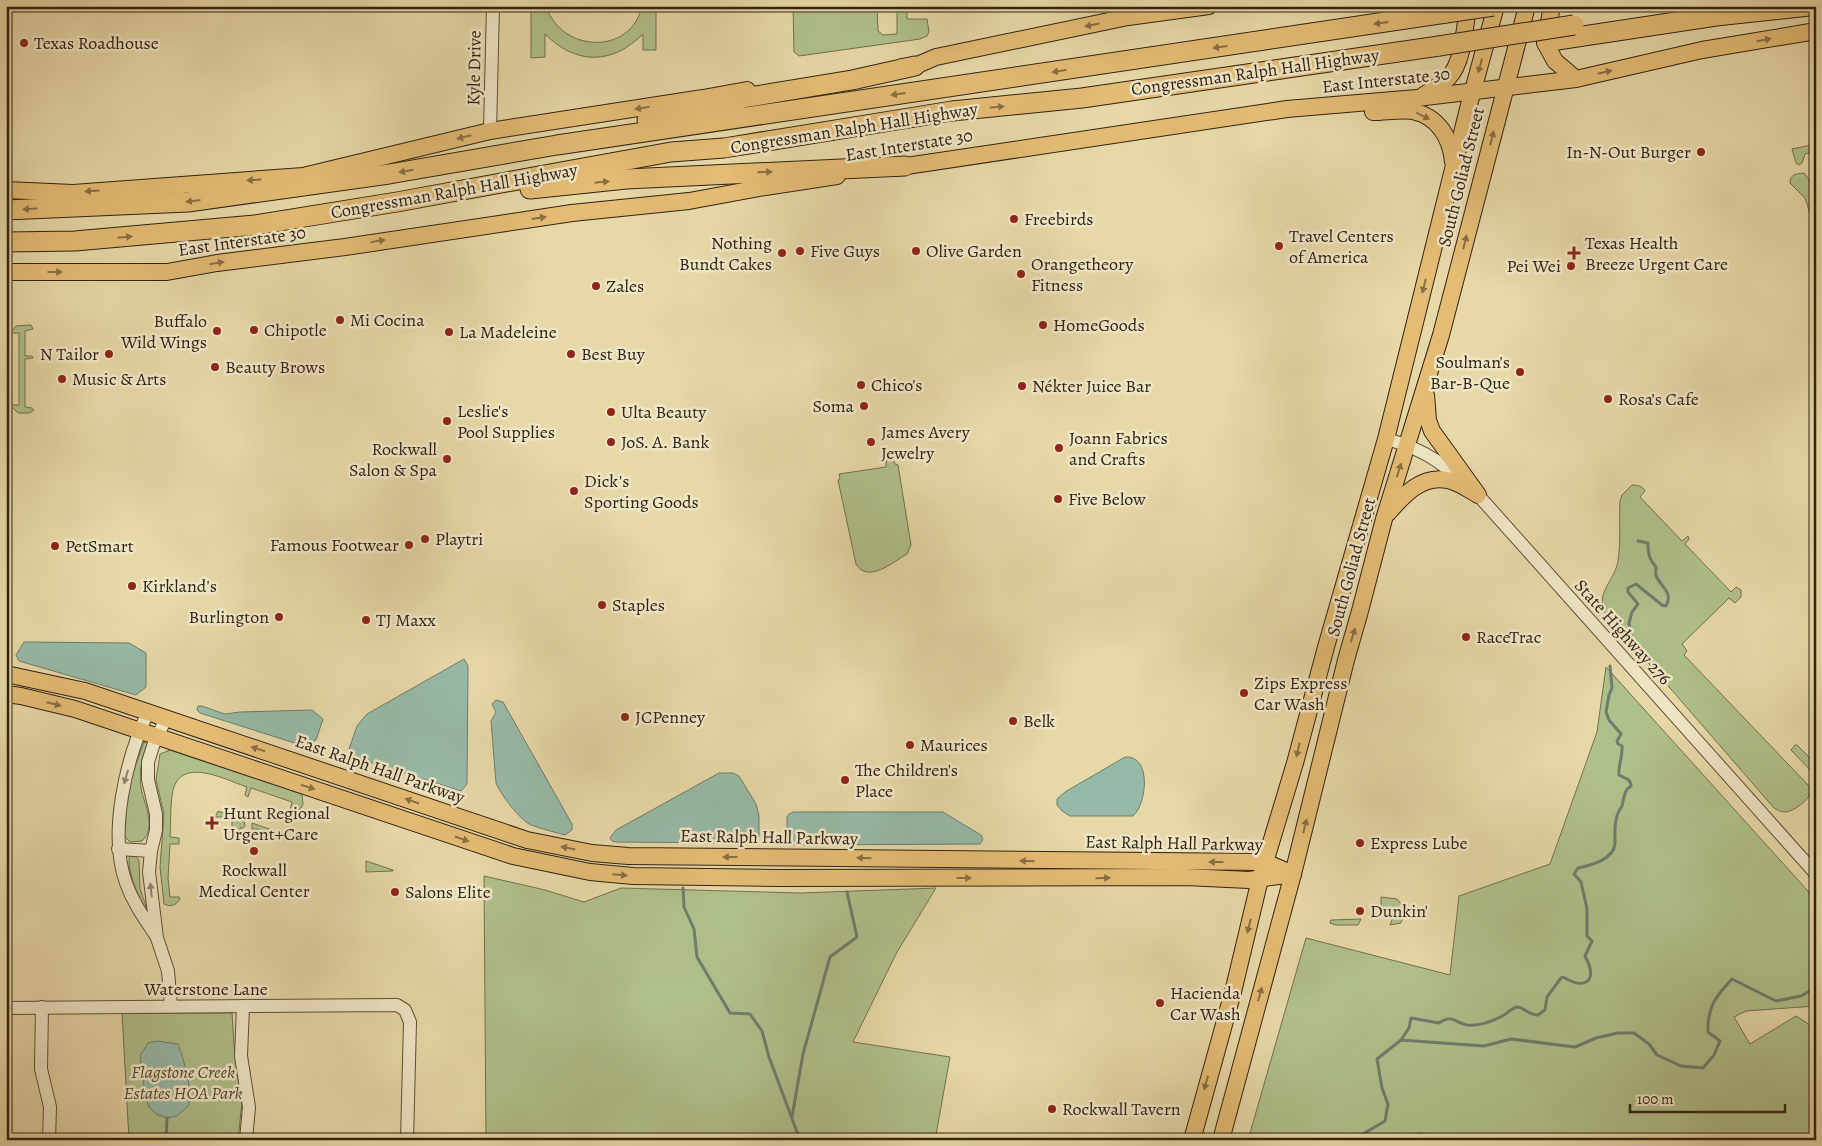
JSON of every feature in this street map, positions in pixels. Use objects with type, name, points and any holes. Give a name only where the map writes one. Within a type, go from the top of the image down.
[{"type":"highway","name":"Congressman Ralph Hall Highway","points":[[6,210],[188,202],[389,174],[557,145],[1439,12],[1495,6]]},
{"type":"highway","name":"Congressman Ralph Hall Highway","points":[[6,242],[75,242],[256,225],[397,202],[671,152],[724,148],[952,111],[1082,98],[1439,46],[1549,35],[1574,25],[1701,6]]},
{"type":"highway","points":[[1549,35],[1809,6]]},
{"type":"highway","points":[[557,145],[605,128],[719,106],[743,98],[852,80],[915,66]]},
{"type":"highway","points":[[397,202],[626,179],[905,166]]},
{"type":"main road","points":[[6,190],[73,193],[304,176],[490,131],[703,98],[784,82],[915,66],[936,57],[1128,17],[1209,6]]},
{"type":"main road","points":[[1417,98],[1442,84],[1451,76],[1459,60],[1468,6]]},
{"type":"main road","name":"South Goliad Street","points":[[1192,1140],[1231,997],[1260,879],[1295,763],[1326,647],[1386,439],[1495,6]]},
{"type":"main road","name":"South Goliad Street","points":[[1222,1140],[1293,874],[1384,519],[1449,306],[1527,6]]},
{"type":"main road","points":[[1552,6],[1544,43],[1555,61],[1576,79]]},
{"type":"main road","name":"East Interstate 30","points":[[6,272],[168,272],[218,263],[345,247],[572,213],[689,201],[765,187],[1278,110],[1417,98],[1576,79],[1702,50],[1816,31]]},
{"type":"main road","points":[[1342,105],[1369,112],[1411,111],[1425,116],[1439,125],[1447,135],[1452,150],[1454,168]]},
{"type":"main road","points":[[1426,385],[1428,420],[1432,430],[1478,495]]},
{"type":"main road","points":[[1384,519],[1406,493],[1416,486],[1433,480],[1447,480],[1478,495]]},
{"type":"main road","points":[[1321,761],[1316,758],[1312,750],[1336,667],[1337,656],[1335,652],[1326,647]]},
{"type":"main road","name":"East Ralph Hall Parkway","points":[[6,674],[85,691],[527,840],[592,853],[628,856],[1265,862],[1293,874]]},
{"type":"main road","name":"East Ralph Hall Parkway","points":[[6,694],[75,709],[513,856],[590,872],[633,876],[778,878],[1185,877],[1260,879],[1293,874]]},
{"type":"main road","points":[[590,872],[592,853]]},
{"type":"main road","points":[[778,857],[778,878]]},
{"type":"main road","points":[[1002,860],[1002,878]]},
{"type":"main road","points":[[1076,861],[1076,878]]},
{"type":"street","name":"Kyle Drive","points":[[490,131],[493,6]]},
{"type":"street","name":"State Highway 276","points":[[1386,439],[1407,444],[1422,451],[1442,464],[1478,495],[1816,874]]},
{"type":"street","points":[[148,712],[140,730],[123,789],[118,849],[126,883],[138,910],[157,938]]},
{"type":"street","points":[[166,718],[148,762],[148,780],[156,814],[156,830],[149,872],[157,938],[168,971],[171,1006]]},
{"type":"street","points":[[118,849],[151,851]]},
{"type":"street","name":"Waterstone Lane","points":[[6,1008],[396,1005],[406,1010],[410,1022],[407,1140]]},
{"type":"street","points":[[242,1006],[241,1056],[249,1107],[246,1140]]},
{"type":"street","points":[[42,1007],[41,1069],[50,1107],[49,1140]]},
{"type":"green space","points":[[531,6],[546,6],[554,22],[566,33],[580,40],[596,42],[611,40],[624,34],[635,22],[642,6],[656,6],[656,50],[643,50],[643,34],[631,44],[607,56],[581,56],[557,44],[545,34],[545,57],[531,58]]},
{"type":"green space","points":[[793,6],[877,6],[878,31],[883,35],[897,34],[897,6],[907,6],[907,19],[927,19],[929,32],[927,36],[920,39],[799,56],[794,52]]},
{"type":"green space","points":[[1816,144],[1816,151],[1805,154],[1802,163],[1799,165],[1796,163],[1792,149]]},
{"type":"green space","points":[[1804,173],[1810,181],[1816,180],[1816,218],[1811,216],[1805,198],[1790,183],[1792,176]]},
{"type":"green space","points":[[31,325],[33,329],[25,331],[25,356],[32,356],[33,358],[25,359],[25,407],[34,410],[30,413],[18,413],[10,405],[19,405],[19,333],[10,333],[16,326]]},
{"type":"green space","points":[[893,459],[895,464],[898,465],[911,545],[907,554],[895,562],[881,570],[867,572],[861,570],[856,564],[838,480],[840,479],[839,474],[886,467],[886,460]]},
{"type":"green space","points":[[1632,485],[1640,486],[1644,489],[1645,491],[1640,497],[1682,541],[1688,536],[1689,539],[1685,544],[1731,592],[1736,587],[1741,590],[1741,597],[1735,603],[1729,598],[1682,644],[1687,651],[1684,655],[1808,785],[1810,790],[1809,796],[1792,810],[1784,812],[1774,808],[1605,613],[1602,599],[1618,561],[1620,501],[1622,495]]},
{"type":"green space","points":[[1606,667],[1816,900],[1816,1006],[1746,1011],[1734,1017],[1750,1044],[1796,1016],[1816,1029],[1816,1140],[1248,1140],[1306,938],[1450,975],[1459,896],[1550,864],[1597,732]]},
{"type":"green space","points":[[144,742],[147,745],[142,760],[140,782],[148,815],[149,829],[142,841],[130,842],[123,835],[128,787]]},
{"type":"green space","points":[[1795,745],[1816,764],[1816,776],[1791,750]]},
{"type":"green space","points":[[170,750],[302,794],[303,804],[296,811],[290,810],[292,802],[251,788],[248,797],[245,795],[247,787],[217,776],[195,772],[185,774],[178,780],[172,795],[170,837],[179,838],[179,844],[170,844],[168,878],[170,897],[179,897],[180,899],[171,906],[164,904],[160,867],[164,814],[156,780],[160,754]]},
{"type":"green space","points":[[218,811],[244,820],[245,826],[240,828],[240,833],[232,833],[232,817],[215,817]]},
{"type":"green space","points":[[252,823],[272,830],[272,839],[257,839],[258,829],[252,829]]},
{"type":"green space","points":[[130,855],[134,855],[139,860],[140,889],[145,908],[139,898],[131,874],[129,866]]},
{"type":"green space","points":[[366,861],[393,870],[393,871],[366,872]]},
{"type":"green space","points":[[484,876],[545,890],[584,902],[621,888],[801,893],[936,888],[897,952],[853,1042],[950,1057],[935,1140],[486,1140]]},
{"type":"green space","points":[[1381,897],[1397,899],[1402,905],[1403,912],[1381,913]]},
{"type":"green space","points":[[1394,915],[1403,915],[1401,923],[1390,925]]},
{"type":"green space","points":[[1361,919],[1358,925],[1336,925],[1330,923],[1331,920]]},
{"type":"green space","name":"Flagstone Creek Estates HOA Park","points":[[122,1013],[232,1013],[234,1045],[242,1102],[238,1140],[129,1140]]},
{"type":"shaded area","points":[[24,642],[129,643],[146,653],[146,687],[136,695],[19,661],[16,655]]},
{"type":"shaded area","points":[[464,659],[468,666],[467,784],[461,791],[354,757],[349,749],[357,726],[367,714]]},
{"type":"shaded area","points":[[496,700],[503,702],[572,824],[572,830],[565,835],[531,825],[511,807],[498,788],[491,721],[496,712],[492,704]]},
{"type":"shaded area","points":[[198,706],[225,714],[312,710],[323,719],[316,740],[304,746],[200,713],[197,710]]},
{"type":"shaded area","points":[[1125,757],[1134,758],[1140,764],[1143,772],[1144,792],[1138,810],[1133,816],[1070,816],[1057,805],[1057,799],[1065,792]]},
{"type":"shaded area","points":[[719,773],[733,773],[739,776],[756,804],[759,816],[759,837],[754,841],[743,843],[617,842],[612,841],[610,838],[616,830]]},
{"type":"shaded area","points":[[793,812],[943,812],[981,835],[983,840],[980,844],[793,845],[787,841],[787,817]]},
{"type":"shaded area","points":[[157,1041],[178,1044],[188,1082],[189,1105],[177,1116],[167,1118],[156,1114],[149,1107],[145,1093],[140,1056],[148,1043]]},
{"type":"waterway","points":[[1631,636],[1629,623],[1632,612],[1638,604],[1628,592],[1628,588],[1636,584],[1662,605],[1666,606],[1668,601],[1667,592],[1658,579],[1656,567],[1649,556],[1648,543],[1638,541]]},
{"type":"waterway","points":[[1401,1040],[1409,1028],[1411,1018],[1439,1023],[1447,1019],[1453,1019],[1467,1025],[1482,1024],[1491,1022],[1517,1007],[1531,1014],[1538,1015],[1545,1010],[1547,997],[1561,978],[1563,977],[1578,983],[1588,981],[1590,971],[1585,956],[1592,941],[1587,936],[1587,909],[1581,882],[1574,874],[1578,868],[1606,858],[1613,850],[1618,812],[1626,792],[1631,786],[1629,780],[1619,775],[1622,746],[1617,741],[1621,734],[1609,720],[1606,712],[1612,688],[1610,666]]},
{"type":"waterway","points":[[683,888],[684,907],[694,929],[697,957],[730,1013],[750,1014],[762,1031],[769,1057],[800,1140]]},
{"type":"waterway","points":[[792,1117],[803,1054],[830,957],[857,937],[847,892]]},
{"type":"waterway","points":[[1353,1140],[1385,1121],[1388,1104],[1382,1088],[1377,1059],[1401,1040],[1484,1046],[1511,1039],[1575,1047],[1596,1038],[1618,1033],[1634,1033],[1649,1044],[1657,1055],[1681,1066],[1703,1068],[1714,1055],[1720,1041],[1708,1032],[1711,1009],[1721,991],[1732,979],[1776,1001],[1801,996],[1816,987]]},
{"type":"waterway","points":[[166,1140],[167,1118]]},
{"type":"waterway","points":[[1393,1140],[1420,1134],[1443,1140]]},
{"type":"place","name":"Texas Roadhouse","points":[[24,43]]},
{"type":"place","name":"In-N-Out Burger","points":[[1701,152]]},
{"type":"place","name":"Freebirds","points":[[1014,219]]},
{"type":"place","name":"Travel Centers of America","points":[[1279,246]]},
{"type":"place","name":"Five Guys","points":[[800,251]]},
{"type":"place","name":"Olive Garden","points":[[916,251]]},
{"type":"place","name":"Nothing Bundt Cakes","points":[[782,253]]},
{"type":"place","name":"Texas Health Breeze Urgent Care","points":[[1574,253]]},
{"type":"place","name":"Pei Wei","points":[[1571,266]]},
{"type":"place","name":"Orangetheory Fitness","points":[[1021,274]]},
{"type":"place","name":"Zales","points":[[596,286]]},
{"type":"place","name":"Mi Cocina","points":[[340,320]]},
{"type":"place","name":"HomeGoods","points":[[1043,325]]},
{"type":"place","name":"Chipotle","points":[[254,330]]},
{"type":"place","name":"Buffalo Wild Wings","points":[[217,331]]},
{"type":"place","name":"La Madeleine","points":[[449,332]]},
{"type":"place","name":"N Tailor","points":[[109,354]]},
{"type":"place","name":"Best Buy","points":[[571,354]]},
{"type":"place","name":"Beauty Brows","points":[[215,367]]},
{"type":"place","name":"Soulman's Bar-B-Que","points":[[1520,372]]},
{"type":"place","name":"Music & Arts","points":[[62,379]]},
{"type":"place","name":"Chico's","points":[[861,385]]},
{"type":"place","name":"Nékter Juice Bar","points":[[1022,386]]},
{"type":"place","name":"Rosa’s Cafe","points":[[1608,399]]},
{"type":"place","name":"Soma","points":[[864,406]]},
{"type":"place","name":"Ulta Beauty","points":[[611,412]]},
{"type":"place","name":"Leslie's Pool Supplies","points":[[447,421]]},
{"type":"place","name":"JoS. A. Bank","points":[[611,442]]},
{"type":"place","name":"James Avery Jewelry","points":[[871,442]]},
{"type":"place","name":"Joann Fabrics and Crafts","points":[[1059,448]]},
{"type":"place","name":"Rockwall Salon & Spa","points":[[447,459]]},
{"type":"place","name":"Dick's Sporting Goods","points":[[574,491]]},
{"type":"place","name":"Five Below","points":[[1058,499]]},
{"type":"place","name":"Playtri","points":[[425,539]]},
{"type":"place","name":"Famous Footwear","points":[[409,545]]},
{"type":"place","name":"PetSmart","points":[[55,546]]},
{"type":"place","name":"Kirkland's","points":[[132,586]]},
{"type":"place","name":"Staples","points":[[602,605]]},
{"type":"place","name":"Burlington","points":[[279,617]]},
{"type":"place","name":"TJ Maxx","points":[[366,620]]},
{"type":"place","name":"RaceTrac","points":[[1466,637]]},
{"type":"place","name":"Zips Express Car Wash","points":[[1244,693]]},
{"type":"place","name":"JCPenney","points":[[625,717]]},
{"type":"place","name":"Belk","points":[[1013,721]]},
{"type":"place","name":"Maurices","points":[[910,745]]},
{"type":"place","name":"The Children's Place","points":[[845,780]]},
{"type":"place","name":"Hunt Regional Urgent+Care","points":[[212,823]]},
{"type":"place","name":"Express Lube","points":[[1360,843]]},
{"type":"place","name":"Rockwall Medical Center","points":[[254,851]]},
{"type":"place","name":"Salons Elite","points":[[395,892]]},
{"type":"place","name":"Dunkin'","points":[[1360,911]]},
{"type":"place","name":"Hacienda Car Wash","points":[[1160,1003]]},
{"type":"place","name":"Rockwall Tavern","points":[[1052,1109]]}]
